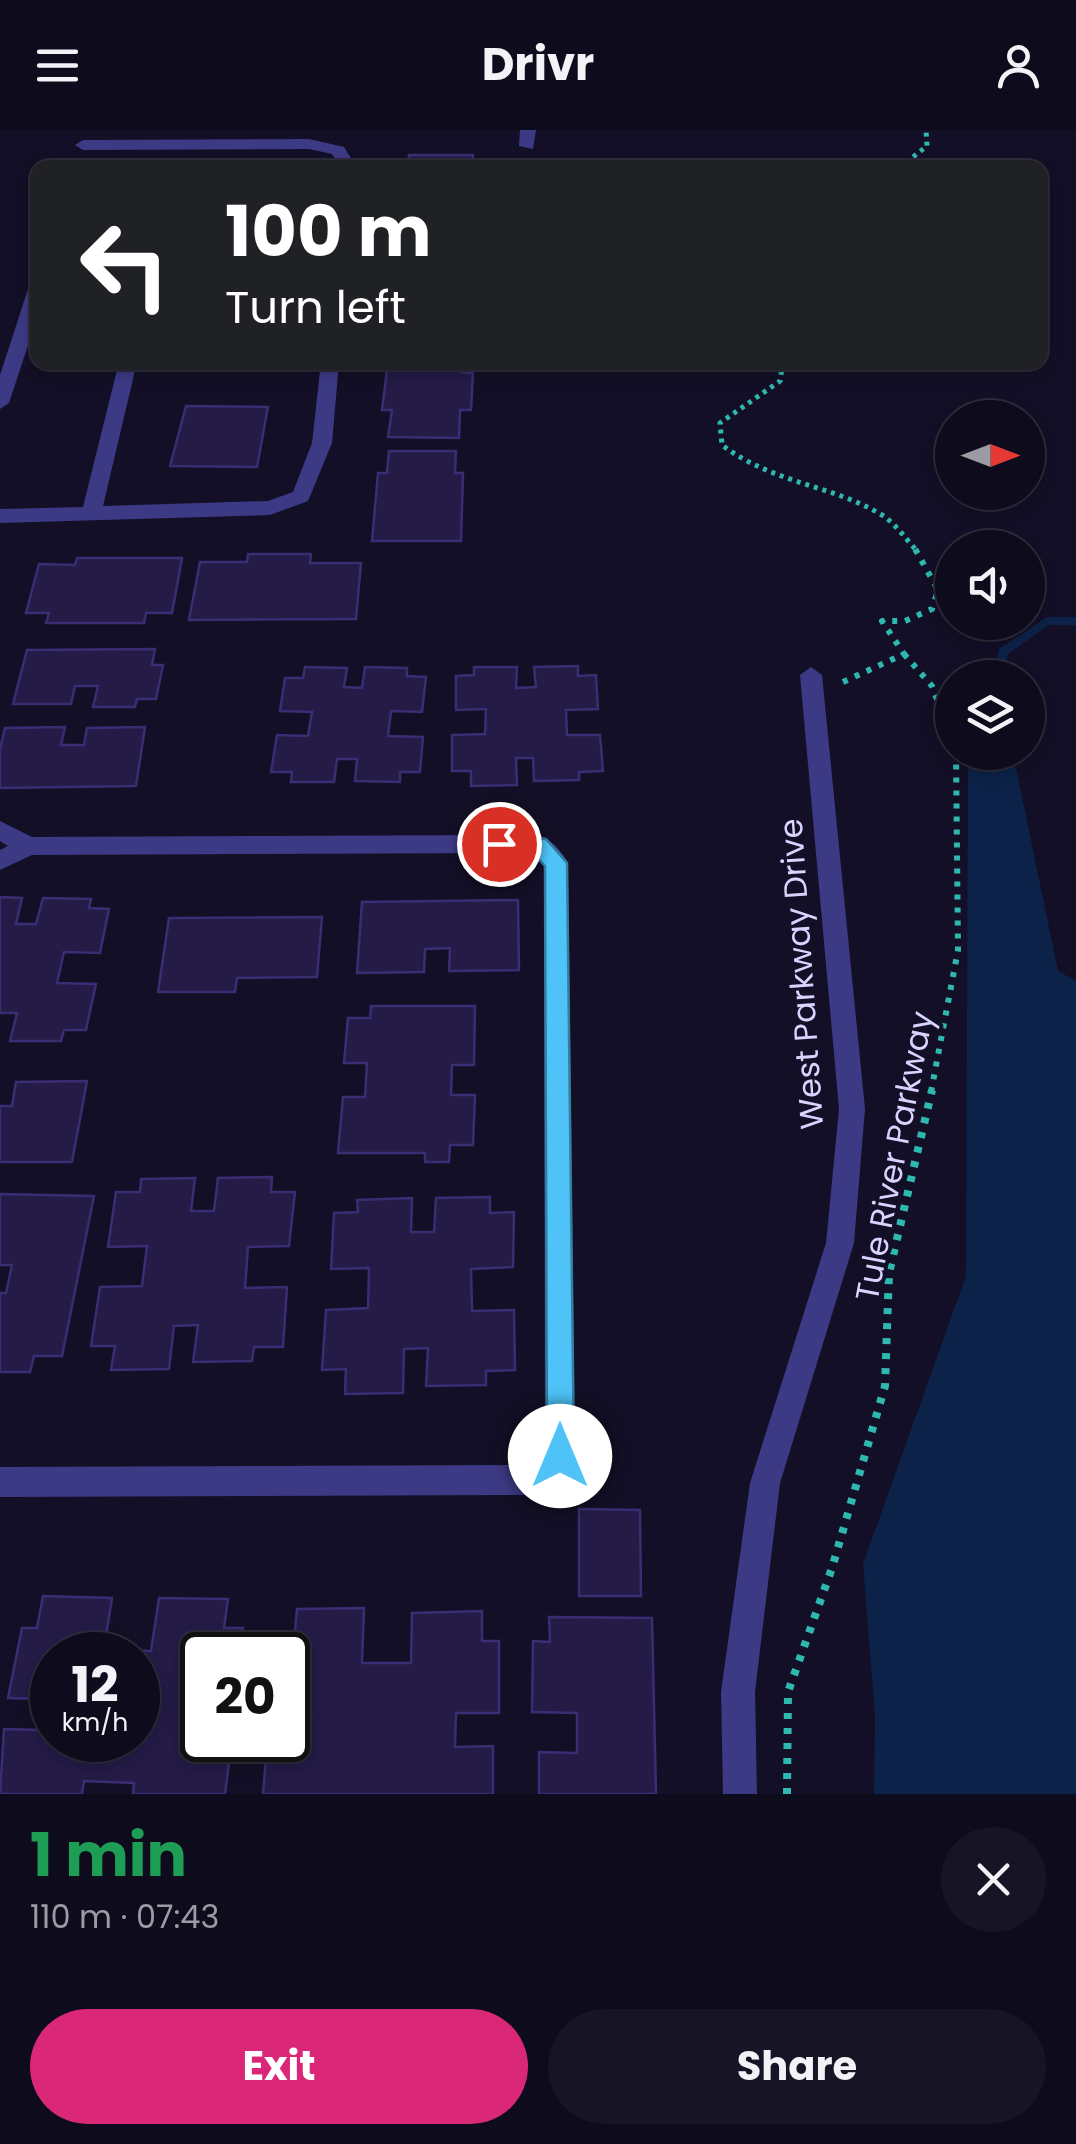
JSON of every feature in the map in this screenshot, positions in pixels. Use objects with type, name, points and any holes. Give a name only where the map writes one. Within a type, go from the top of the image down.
[{"type":"street","points":[[85,138],[182,145],[310,144],[338,150],[344,160]]},
{"type":"street","points":[[179,160],[182,145]]},
{"type":"street","points":[[0,402],[10,344],[30,303]]},
{"type":"street","points":[[91,513],[126,370]]},
{"type":"street","points":[[0,516],[270,508],[301,496],[322,443],[329,370]]},
{"type":"street","name":"West Parkway Drive","points":[[740,1794],[738,1692],[766,1483],[840,1243],[852,1109],[820,682]]},
{"type":"street","points":[[0,830],[29,846]]},
{"type":"street","points":[[0,862],[29,846],[538,844],[556,863],[560,1456],[536,1480],[0,1482]]},
{"type":"path","points":[[909,160],[927,146],[926,130]]},
{"type":"path","points":[[782,370],[780,380],[720,423],[722,445],[751,467],[852,501],[886,517],[918,552],[938,590],[932,609],[905,621],[882,622],[935,694]]},
{"type":"path","points":[[820,682],[904,654]]},
{"type":"path","name":"Tule River Parkway","points":[[787,1794],[788,1692],[832,1568],[885,1386],[890,1274],[942,1047],[958,950],[956,770]]},
{"type":"water","points":[[968,770],[1017,770],[1058,971],[1076,981],[1076,1794],[874,1794],[875,1717],[863,1564],[966,1276]]},
{"type":"building","points":[[409,155],[473,155],[473,160],[409,160]]},
{"type":"building","points":[[387,370],[473,373],[471,410],[460,410],[459,438],[388,437],[392,410],[382,410]]},
{"type":"building","points":[[186,406],[268,407],[257,467],[170,466]]},
{"type":"building","points":[[389,451],[456,451],[455,473],[463,473],[461,541],[372,541],[378,473],[387,473]]},
{"type":"building","points":[[248,554],[311,554],[310,563],[361,563],[356,619],[189,620],[200,562],[247,562]]},
{"type":"building","points":[[77,558],[182,558],[172,613],[146,613],[144,623],[46,623],[49,613],[26,613],[39,564],[75,565]]},
{"type":"building","points":[[155,649],[152,665],[163,665],[156,699],[137,699],[135,707],[93,707],[98,686],[75,686],[71,704],[13,704],[27,650]]},
{"type":"building","points":[[578,666],[578,676],[596,675],[598,709],[566,710],[567,735],[600,735],[603,771],[579,772],[579,780],[534,781],[533,758],[516,758],[517,785],[471,786],[471,771],[452,771],[452,735],[485,734],[486,709],[456,710],[456,676],[474,675],[474,667],[517,667],[516,688],[536,687],[534,667]]},
{"type":"building","points":[[305,667],[347,668],[344,687],[362,688],[365,667],[407,668],[407,676],[426,677],[422,712],[391,711],[388,736],[423,737],[420,772],[400,772],[400,782],[355,781],[357,759],[337,759],[334,782],[291,782],[292,772],[271,772],[277,735],[308,736],[312,712],[280,711],[285,678],[303,678]]},
{"type":"building","points":[[65,727],[61,745],[84,745],[87,728],[145,727],[136,786],[0,788],[0,749],[5,728]]},
{"type":"building","points":[[0,897],[22,898],[16,924],[36,924],[43,898],[91,899],[89,908],[109,909],[100,953],[64,952],[57,983],[96,984],[86,1030],[64,1030],[61,1041],[10,1041],[17,1013],[0,1013]]},
{"type":"building","points":[[518,900],[519,970],[449,971],[450,948],[425,949],[424,972],[357,973],[362,902]]},
{"type":"building","points":[[322,917],[317,977],[237,978],[235,992],[158,992],[169,918]]},
{"type":"building","points":[[371,1006],[475,1006],[474,1065],[452,1065],[451,1095],[475,1095],[473,1145],[450,1145],[449,1162],[425,1162],[425,1153],[338,1153],[343,1097],[365,1097],[367,1063],[344,1063],[348,1018],[370,1018]]},
{"type":"building","points":[[87,1081],[72,1162],[0,1162],[0,1106],[12,1106],[16,1082]]},
{"type":"building","points":[[272,1177],[271,1192],[295,1192],[289,1246],[248,1247],[245,1288],[287,1287],[283,1347],[254,1347],[252,1361],[193,1362],[198,1325],[174,1326],[169,1369],[111,1370],[115,1346],[91,1346],[100,1287],[142,1286],[147,1246],[108,1247],[116,1192],[140,1192],[141,1179],[195,1178],[191,1211],[214,1211],[218,1178]]},
{"type":"building","points":[[0,1194],[94,1196],[62,1356],[34,1356],[30,1372],[0,1372],[0,1293],[6,1293],[12,1265],[0,1265]]},
{"type":"building","points":[[490,1197],[490,1213],[514,1212],[513,1267],[471,1269],[472,1311],[514,1310],[515,1370],[486,1371],[486,1385],[426,1386],[428,1348],[404,1349],[403,1393],[345,1394],[346,1369],[322,1370],[326,1310],[368,1308],[369,1268],[331,1269],[334,1213],[358,1212],[357,1200],[412,1198],[411,1232],[434,1232],[436,1198]]},
{"type":"building","points":[[579,1509],[640,1510],[641,1596],[579,1596]]},
{"type":"building","points":[[43,1596],[112,1598],[107,1632],[30,1632],[30,1699],[8,1698],[22,1628],[37,1628]]},
{"type":"building","points":[[159,1598],[228,1599],[224,1628],[243,1628],[243,1632],[180,1632],[180,1762],[229,1762],[225,1794],[133,1794],[134,1783],[84,1781],[82,1794],[0,1794],[4,1729],[30,1730],[30,1762],[160,1762],[160,1632],[154,1632]]},
{"type":"building","points":[[364,1608],[362,1663],[411,1663],[412,1613],[482,1611],[482,1641],[499,1641],[499,1713],[456,1713],[455,1747],[493,1746],[493,1794],[263,1794],[266,1762],[310,1762],[310,1632],[295,1632],[297,1609]]},
{"type":"building","points":[[549,1617],[652,1618],[656,1794],[539,1794],[539,1752],[577,1753],[577,1713],[532,1712],[533,1641],[550,1642]]},
{"type":"waterway","points":[[1001,660],[1003,652],[1047,621],[1076,621]]},
{"type":"route","points":[[499,844],[538,844],[556,863],[560,1456]]}]
